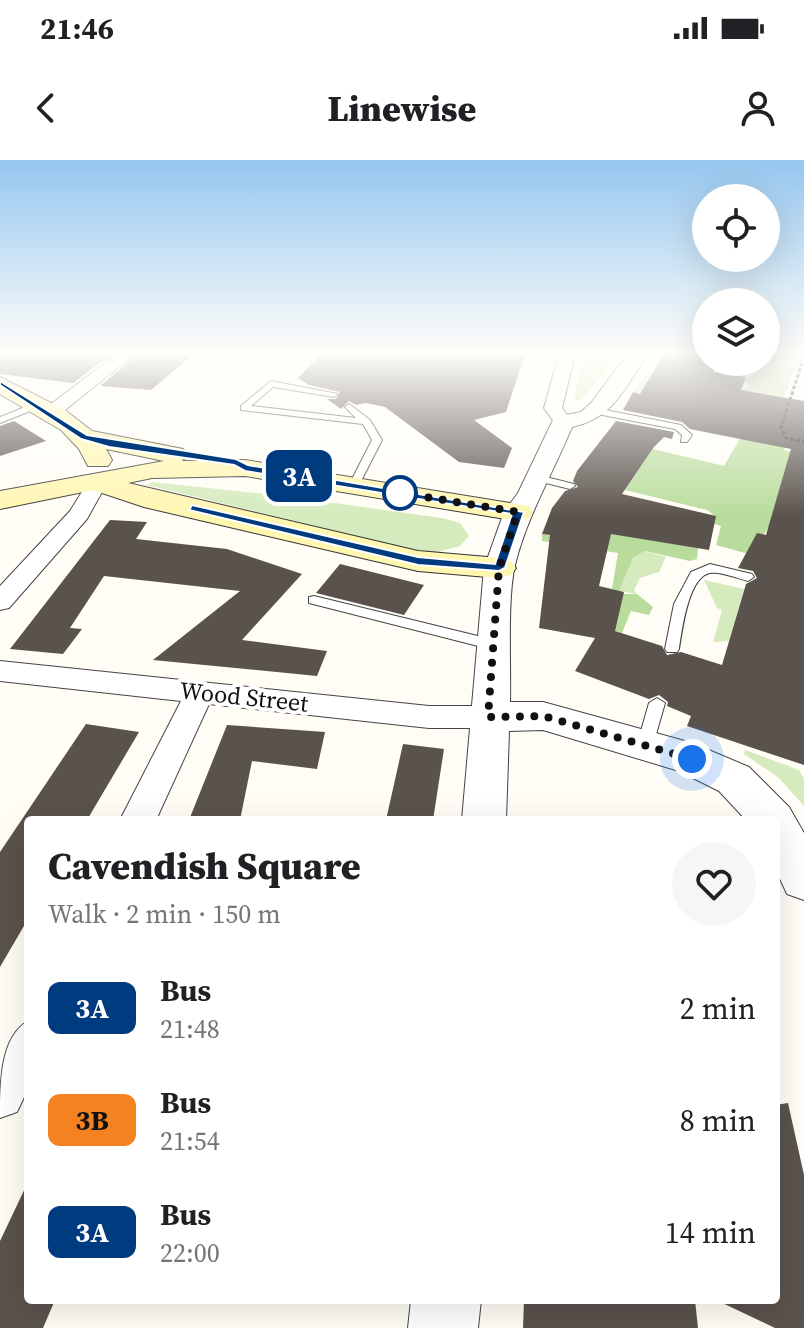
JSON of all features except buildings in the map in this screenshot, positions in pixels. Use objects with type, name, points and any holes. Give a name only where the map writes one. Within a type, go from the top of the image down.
[{"type":"main road","points":[[42,410],[84,437],[138,450],[236,462],[245,468]]},
{"type":"main road","points":[[84,437],[98,459],[97,483]]},
{"type":"main road","points":[[0,500],[152,470],[245,468],[354,485],[509,539]]},
{"type":"main road","points":[[97,483],[144,498],[418,561],[509,539]]},
{"type":"street","points":[[553,409],[563,422]]},
{"type":"street","points":[[563,422],[588,417],[597,409]]},
{"type":"street","points":[[484,816],[494,645],[509,539],[563,422]]},
{"type":"street","points":[[0,602],[79,514],[97,483]]},
{"type":"street","name":"Wood Street","points":[[0,671],[429,717],[488,717]]},
{"type":"street","points":[[140,816],[200,692]]},
{"type":"street","points":[[488,717],[543,716],[692,759],[734,779],[769,816]]},
{"type":"street","points":[[780,832],[804,879]]},
{"type":"street","points":[[0,1095],[24,1050]]},
{"type":"street","points":[[443,1328],[446,1304]]},
{"type":"lane","points":[[248,409],[367,422]]},
{"type":"lane","points":[[351,409],[367,422],[377,440],[354,485]]},
{"type":"lane","points":[[0,420],[42,410]]},
{"type":"lane","points":[[595,411],[678,427],[687,435],[684,440]]},
{"type":"lane","points":[[537,481],[568,489]]},
{"type":"lane","points":[[672,649],[681,604],[695,575],[710,568],[748,577]]},
{"type":"lane","points":[[314,600],[494,645]]},
{"type":"lane","points":[[645,745],[657,703]]},
{"type":"path","points":[[787,409],[781,427],[786,438],[804,442]]},
{"type":"green space","points":[[743,409],[781,409],[779,414]]},
{"type":"green space","points":[[744,432],[787,440],[784,450],[791,452],[769,526],[752,555],[716,545],[721,526],[714,524],[715,516],[707,510],[625,490],[653,449],[724,466]]},
{"type":"green space","points":[[152,482],[442,518],[460,523],[469,536],[460,546],[430,554],[147,485]]},
{"type":"green space","points":[[611,531],[698,548],[697,559],[690,561],[645,551],[633,558],[619,591],[612,589],[618,553],[542,541],[542,534],[569,539]]},
{"type":"green space","points":[[645,551],[666,557],[659,572],[640,578],[634,590],[637,594],[619,591],[633,558]]},
{"type":"green space","points":[[704,580],[744,589],[729,641],[713,642],[722,610],[717,608]]},
{"type":"green space","points":[[623,594],[637,594],[653,607],[649,615],[631,611],[622,633],[601,626]]},
{"type":"green space","points":[[745,750],[799,770],[804,779],[804,806],[779,778],[744,754]]},
{"type":"bus line","name":"3A","points":[[39,409],[84,437],[109,444],[148,452],[236,462],[245,468],[518,512],[499,568],[418,561],[192,508]]},
{"type":"route","points":[[400,493],[518,512],[499,568],[488,717],[543,716],[692,759]]}]
